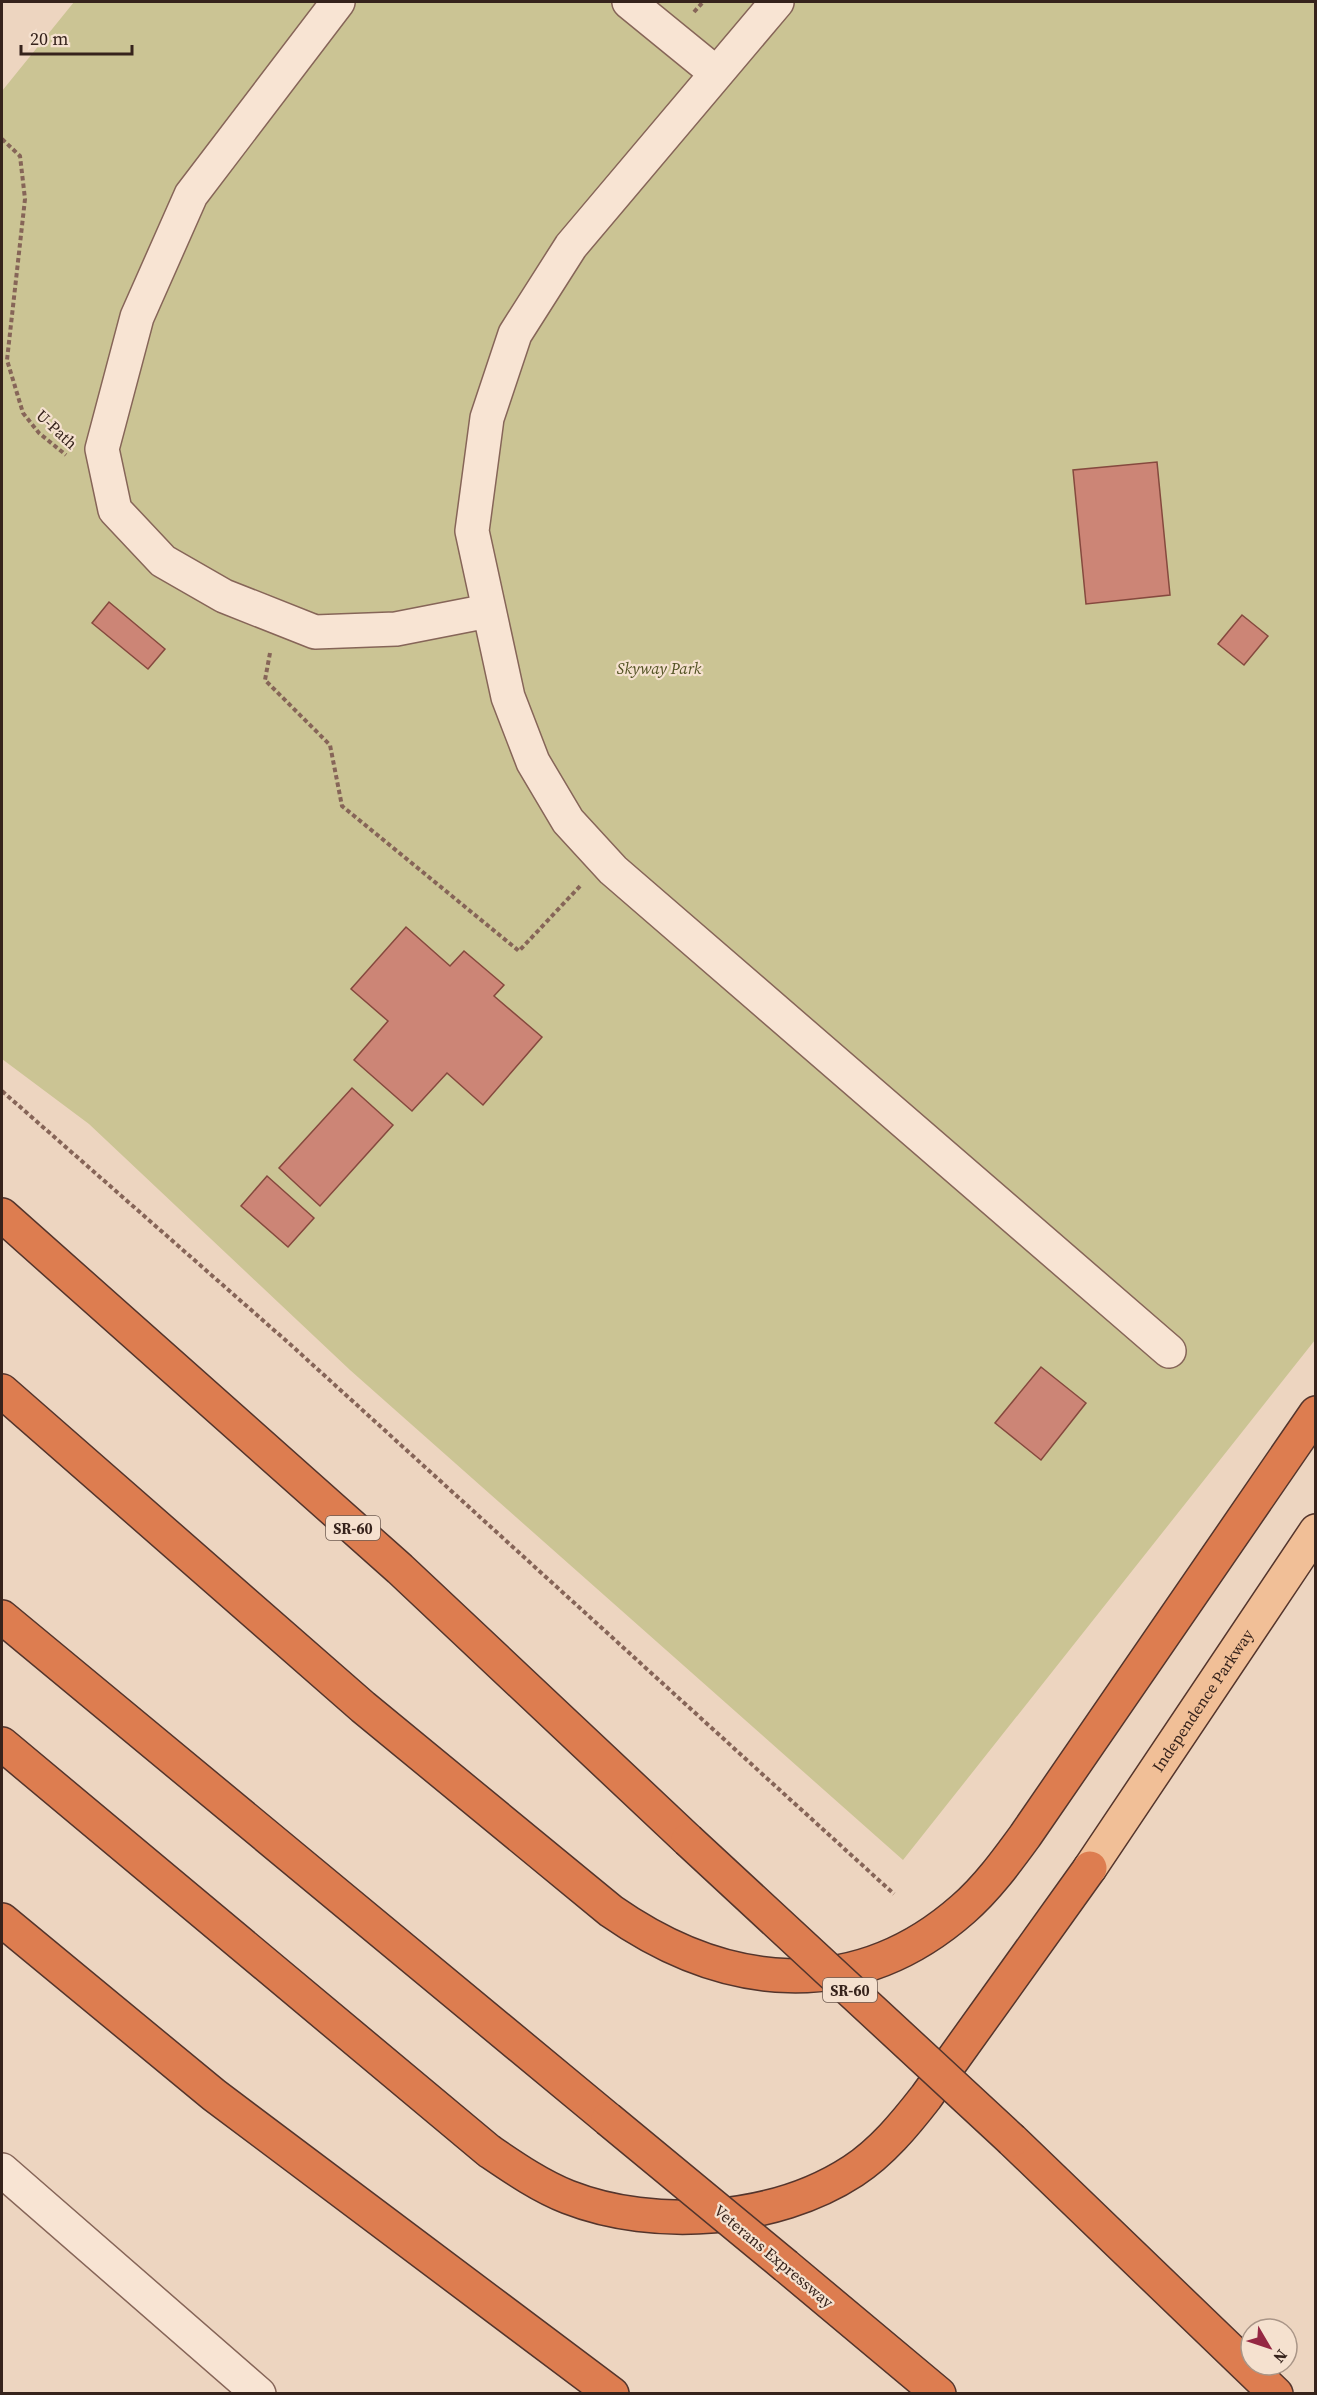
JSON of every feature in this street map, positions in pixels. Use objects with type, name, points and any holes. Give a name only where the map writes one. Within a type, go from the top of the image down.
[{"type":"highway","name":"SR-60","points":[[2,1215],[400,1569],[1012,2140],[1276,2394]]},
{"type":"highway","points":[[2,1391],[363,1707],[611,1911],[638,1930],[694,1958],[755,1972],[811,1976],[855,1969],[899,1953],[943,1926],[983,1889],[1025,1836],[1316,1413]]},
{"type":"highway","name":"Veterans Expressway","points":[[2,1617],[939,2394]]},
{"type":"highway","points":[[2,1744],[489,2151],[524,2174],[568,2197],[616,2211],[660,2216],[735,2214],[778,2206],[817,2191],[854,2171],[903,2126],[926,2097],[1090,1868]]},
{"type":"highway","points":[[2,1920],[214,2095],[612,2394]]},
{"type":"main road","name":"Independence Parkway","points":[[1090,1868],[1316,1531]]},
{"type":"lane","points":[[338,2],[190,195],[137,317],[102,449],[115,510],[163,561],[224,596],[315,632],[396,629],[488,611]]},
{"type":"lane","points":[[629,2],[716,73]]},
{"type":"lane","points":[[777,2],[571,246],[515,334],[487,417],[472,531],[508,697],[533,762],[568,820],[604,861],[1169,1351]]},
{"type":"lane","points":[[2,2170],[259,2394]]},
{"type":"path","name":"U-Path","points":[[2,139],[20,156],[25,199],[7,360],[23,413],[39,433],[77,464],[107,473]]},
{"type":"path","points":[[276,617],[266,680],[330,745],[342,806],[519,951],[604,861]]},
{"type":"path","points":[[2,1091],[300,1353],[894,1894]]},
{"type":"green space","name":"Skyway Park","points":[[74,2],[1315,2],[1315,1340],[903,1860],[350,1370],[89,1124],[2,1059],[2,91]]},
{"type":"building","points":[[1157,462],[1170,595],[1086,604],[1073,470]]},
{"type":"building","points":[[109,602],[165,649],[148,669],[92,623]]},
{"type":"building","points":[[1242,615],[1268,636],[1244,665],[1218,644]]},
{"type":"building","points":[[406,927],[450,966],[464,951],[504,985],[494,996],[542,1037],[483,1105],[447,1073],[412,1111],[354,1060],[388,1021],[351,989]]},
{"type":"building","points":[[352,1088],[393,1125],[320,1206],[279,1168]]},
{"type":"building","points":[[267,1176],[314,1218],[288,1247],[241,1206]]},
{"type":"building","points":[[1041,1367],[1086,1403],[1041,1460],[995,1423]]}]
